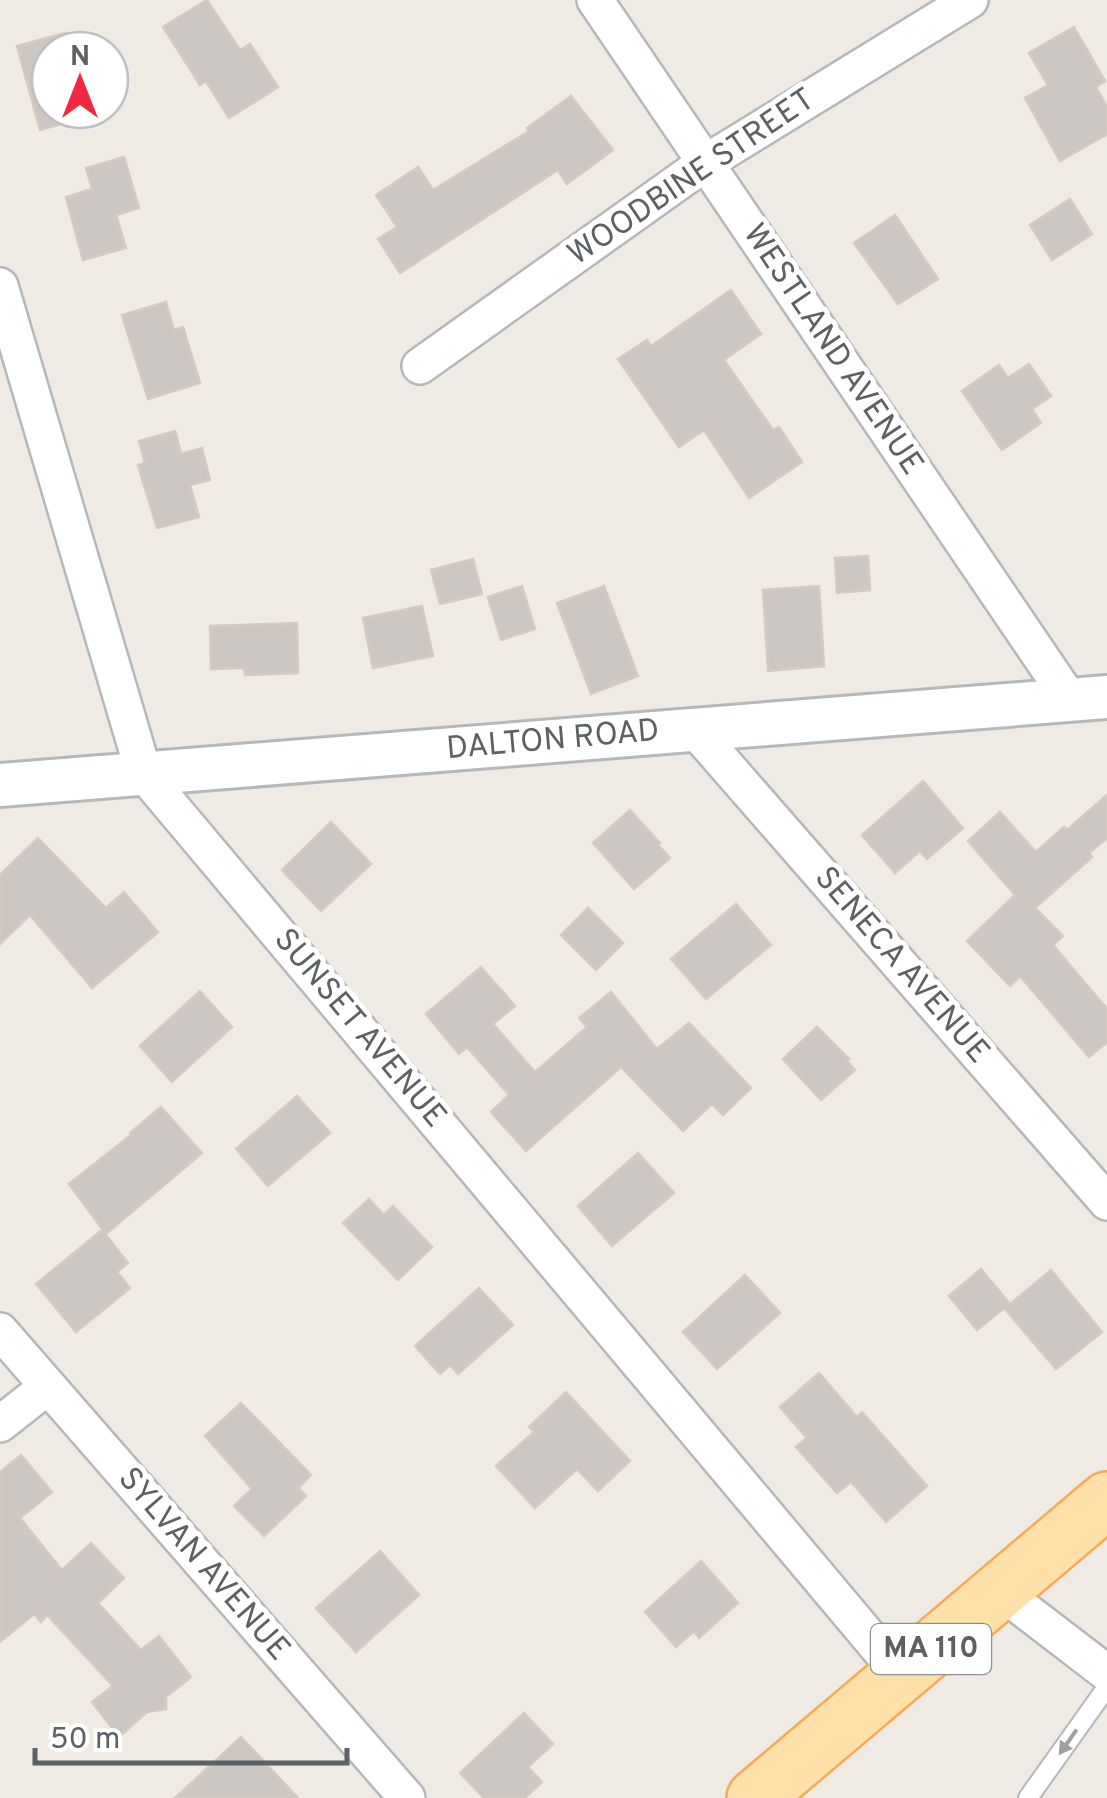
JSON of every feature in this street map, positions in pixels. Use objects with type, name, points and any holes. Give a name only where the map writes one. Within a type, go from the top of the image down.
[{"type":"main road","name":"MA 110","points":[[759,1797],[1107,1500]]},
{"type":"street","name":"WESTLAND AVENUE","points":[[594,0],[1088,698]]},
{"type":"street","name":"WOODBINE STREET","points":[[420,366],[706,163],[970,0]]},
{"type":"street","name":"SUNSET AVENUE","points":[[0,286],[144,774],[902,1674]]},
{"type":"street","name":"DALTON ROAD","points":[[0,785],[1088,698]]},
{"type":"street","name":"SENECA AVENUE","points":[[694,730],[1107,1202]]},
{"type":"street","name":"SYLVAN AVENUE","points":[[0,1331],[408,1798]]},
{"type":"street","points":[[0,1424],[47,1387]]},
{"type":"street","points":[[1000,1591],[1107,1674]]},
{"type":"lane","points":[[1028,1798],[1107,1686]]},
{"type":"building","points":[[207,0],[240,50],[250,44],[278,87],[229,118],[206,81],[200,85],[163,27]]},
{"type":"building","points":[[1074,27],[1105,81],[1096,87],[1107,107],[1107,134],[1060,161],[1025,98],[1048,85],[1029,53]]},
{"type":"building","points":[[30,43],[30,93],[17,46]]},
{"type":"building","points":[[571,96],[613,150],[567,184],[558,170],[400,273],[378,239],[397,227],[376,195],[418,167],[433,190],[529,131],[527,128]]},
{"type":"building","points":[[124,157],[139,208],[116,215],[126,248],[83,260],[66,197],[92,189],[86,168]]},
{"type":"building","points":[[1070,199],[1092,234],[1052,260],[1030,225]]},
{"type":"building","points":[[895,215],[938,279],[898,304],[854,243]]},
{"type":"building","points":[[731,290],[761,334],[724,360],[773,430],[779,427],[802,462],[749,498],[704,430],[679,447],[618,359],[647,340],[651,346]]},
{"type":"building","points":[[166,302],[174,330],[183,327],[200,383],[148,399],[122,315]]},
{"type":"building","points":[[1029,364],[1051,396],[1032,409],[1041,423],[1002,450],[962,391],[999,365],[1008,378]]},
{"type":"building","points":[[175,431],[181,454],[202,448],[210,480],[190,485],[199,517],[157,528],[138,465],[145,463],[139,441]]},
{"type":"building","points":[[868,556],[870,590],[837,593],[835,558]]},
{"type":"building","points":[[473,559],[482,594],[440,604],[431,570]]},
{"type":"building","points":[[522,586],[535,629],[501,640],[488,597]]},
{"type":"building","points":[[604,586],[638,676],[591,694],[557,603]]},
{"type":"building","points":[[819,586],[824,666],[768,671],[763,590]]},
{"type":"building","points":[[422,606],[433,656],[373,668],[363,618]]},
{"type":"building","points":[[297,623],[298,673],[245,675],[244,668],[211,669],[210,626]]},
{"type":"building","points":[[923,781],[963,828],[927,859],[920,851],[895,873],[862,835]]},
{"type":"building","points":[[1107,795],[1107,838],[1089,853],[1092,857],[1035,908],[1063,936],[1053,945],[1107,1009],[1107,1042],[1089,1057],[1020,976],[1010,986],[967,941],[1015,895],[968,841],[1000,812],[1036,852]]},
{"type":"building","points":[[630,810],[670,858],[634,889],[593,843]]},
{"type":"building","points":[[331,822],[371,864],[321,911],[282,870]]},
{"type":"building","points":[[38,838],[106,908],[124,892],[158,932],[92,988],[30,915],[0,944],[0,875]]},
{"type":"building","points":[[736,904],[771,945],[706,999],[671,959]]},
{"type":"building","points":[[588,908],[623,943],[596,970],[561,935]]},
{"type":"building","points":[[481,967],[515,1006],[493,1024],[535,1072],[587,1027],[579,1018],[611,992],[657,1049],[689,1023],[751,1088],[723,1115],[712,1104],[683,1131],[621,1067],[526,1151],[491,1112],[509,1095],[467,1047],[459,1054],[426,1014]]},
{"type":"building","points":[[200,991],[232,1027],[172,1082],[140,1046]]},
{"type":"building","points":[[817,1027],[855,1070],[821,1100],[783,1059]]},
{"type":"building","points":[[297,1096],[330,1133],[268,1186],[236,1149]]},
{"type":"building","points":[[161,1107],[202,1153],[106,1234],[69,1184]]},
{"type":"building","points":[[638,1153],[674,1193],[612,1246],[578,1206]]},
{"type":"building","points":[[369,1199],[384,1215],[393,1206],[432,1247],[398,1280],[343,1223]]},
{"type":"building","points":[[102,1230],[128,1263],[117,1272],[130,1288],[76,1332],[36,1284]]},
{"type":"building","points":[[981,1269],[1010,1304],[1051,1270],[1102,1332],[1056,1369],[1004,1308],[977,1330],[949,1296]]},
{"type":"building","points":[[745,1275],[780,1313],[717,1369],[683,1332]]},
{"type":"building","points":[[479,1288],[513,1325],[458,1374],[450,1365],[440,1374],[415,1346]]},
{"type":"building","points":[[819,1373],[857,1417],[862,1412],[927,1486],[886,1522],[851,1482],[837,1493],[796,1447],[807,1438],[780,1407]]},
{"type":"building","points":[[566,1392],[630,1461],[598,1491],[577,1469],[535,1508],[496,1466],[534,1432],[529,1427]]},
{"type":"building","points":[[241,1403],[311,1475],[298,1488],[306,1496],[264,1536],[234,1506],[252,1489],[205,1436]]},
{"type":"building","points":[[21,1455],[52,1492],[20,1518],[62,1570],[91,1543],[124,1578],[98,1603],[141,1650],[159,1636],[191,1677],[166,1697],[166,1709],[147,1712],[119,1737],[92,1702],[113,1686],[47,1615],[41,1622],[34,1614],[0,1642],[0,1472]]},
{"type":"building","points":[[380,1551],[419,1595],[356,1652],[316,1608]]},
{"type":"building","points":[[701,1561],[738,1603],[699,1638],[694,1631],[676,1647],[645,1612]]},
{"type":"building","points":[[524,1713],[553,1744],[528,1767],[542,1782],[525,1798],[484,1798],[460,1773]]},
{"type":"building","points":[[241,1737],[298,1798],[175,1798]]}]
